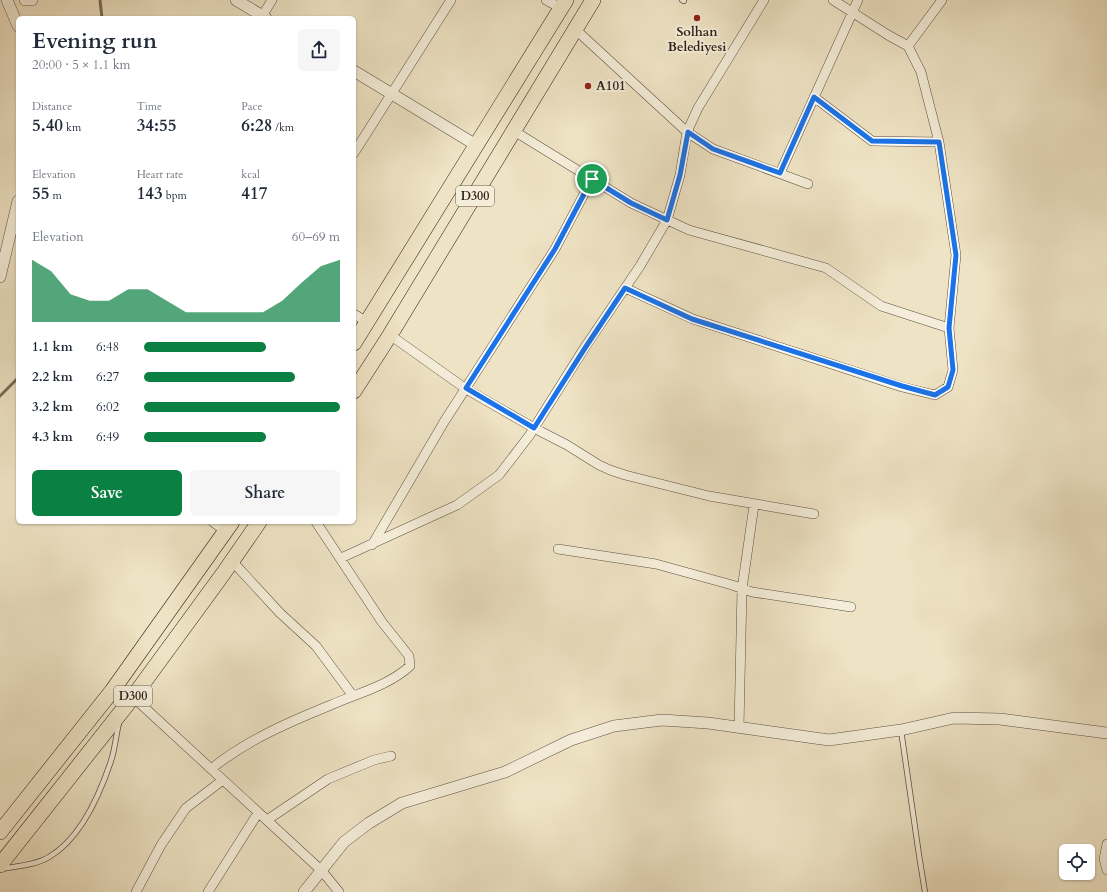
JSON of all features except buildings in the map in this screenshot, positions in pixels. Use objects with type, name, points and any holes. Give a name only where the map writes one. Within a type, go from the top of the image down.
[{"type":"highway","name":"D300","points":[[356,388],[390,335],[593,0]]},
{"type":"highway","name":"D300","points":[[356,340],[563,4]]},
{"type":"highway","name":"D300","points":[[0,865],[133,697],[258,524]]},
{"type":"highway","name":"D300","points":[[0,832],[115,687],[229,527]]},
{"type":"street","points":[[7,0],[16,21]]},
{"type":"street","points":[[25,0],[32,0]]},
{"type":"street","points":[[236,0],[261,16]]},
{"type":"street","points":[[264,16],[272,0]]},
{"type":"street","points":[[356,150],[451,0]]},
{"type":"street","points":[[546,0],[563,4]]},
{"type":"street","points":[[341,558],[457,505],[499,474],[534,428],[625,288],[667,220],[680,175],[688,132],[698,108],[764,0]]},
{"type":"street","points":[[625,288],[692,319],[902,386],[935,395],[948,387],[953,370],[949,328],[956,255],[939,142],[921,72],[908,46],[833,0]]},
{"type":"street","points":[[780,173],[851,12],[858,0]]},
{"type":"street","points":[[908,46],[942,0]]},
{"type":"street","points":[[576,29],[688,132],[713,149],[808,184]]},
{"type":"street","points":[[356,72],[476,145]]},
{"type":"street","points":[[814,97],[872,141],[939,142]]},
{"type":"street","points":[[514,131],[631,203],[689,230],[826,268],[881,306],[949,328]]},
{"type":"street","points":[[372,545],[440,429],[555,249],[592,179]]},
{"type":"street","points":[[0,277],[16,209]]},
{"type":"street","points":[[356,315],[366,322]]},
{"type":"street","points":[[390,335],[466,388],[534,428],[567,444],[599,465],[610,470],[709,496],[754,505],[814,514]]},
{"type":"street","points":[[739,727],[742,589],[754,505]]},
{"type":"street","points":[[219,524],[229,527]]},
{"type":"street","points":[[211,769],[229,755],[259,737],[388,682],[410,666],[410,656],[382,622],[317,524]]},
{"type":"street","points":[[558,549],[656,564],[752,592],[851,607]]},
{"type":"street","points":[[232,561],[280,613],[316,646],[353,696]]},
{"type":"street","points":[[115,687],[133,697],[322,871],[339,892]]},
{"type":"street","points":[[304,892],[344,842],[369,823],[402,803],[505,772],[571,740],[614,726],[662,720],[708,723],[829,740],[901,730],[954,718],[1000,719],[1107,733]]},
{"type":"street","points":[[267,820],[328,779],[374,760],[391,756]]},
{"type":"street","points":[[136,892],[161,845],[186,808],[223,780]]},
{"type":"street","points":[[208,892],[258,813]]},
{"type":"street","points":[[1107,844],[1104,859],[1107,870]]},
{"type":"lane","points":[[0,870],[48,857],[67,843],[92,809],[112,760],[120,713]]},
{"type":"lane","points":[[901,730],[918,855],[925,892]]},
{"type":"waterway","points":[[100,0],[102,16]]},
{"type":"waterway","points":[[0,396],[16,380]]},
{"type":"place","name":"Solhan Belediyesi","points":[[697,18]]},
{"type":"place","name":"A101","points":[[588,86]]},
{"type":"route","points":[[814,97],[872,141],[939,142],[956,255],[949,328],[953,370],[948,387],[935,395],[902,386],[692,319],[625,288],[534,428],[466,388],[555,249],[592,179],[631,203],[667,220],[680,175],[688,132],[713,149],[780,173],[814,97]]}]
